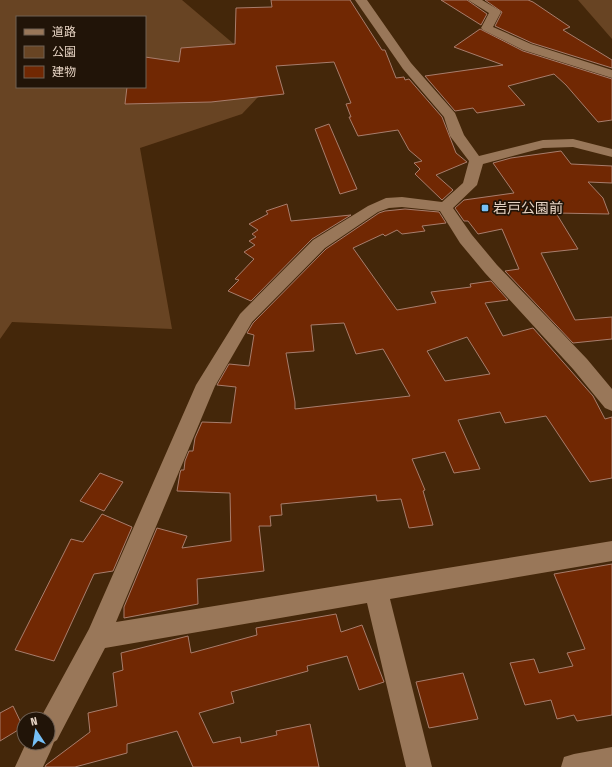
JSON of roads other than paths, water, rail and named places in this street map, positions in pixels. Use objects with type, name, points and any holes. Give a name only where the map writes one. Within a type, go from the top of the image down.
[{"type":"street","points":[[361,0],[406,66],[450,116],[457,136],[476,161]]},
{"type":"street","points":[[474,0],[495,12],[487,28],[527,47],[612,74]]},
{"type":"street","points":[[476,161],[543,144],[573,143],[612,153]]},
{"type":"street","points":[[56,715],[98,637],[206,385],[246,318],[319,244],[373,209],[386,203],[402,202],[445,207],[470,185],[476,161]]},
{"type":"street","points":[[445,207],[466,239],[491,269],[580,364],[612,403]]},
{"type":"street","points":[[98,637],[612,551]]},
{"type":"street","points":[[376,590],[419,767]]},
{"type":"street","points":[[28,767],[37,751]]},
{"type":"street","points":[[574,767],[612,760]]},
{"type":"place","name":"岩戸公園前","points":[[485,208]]}]
